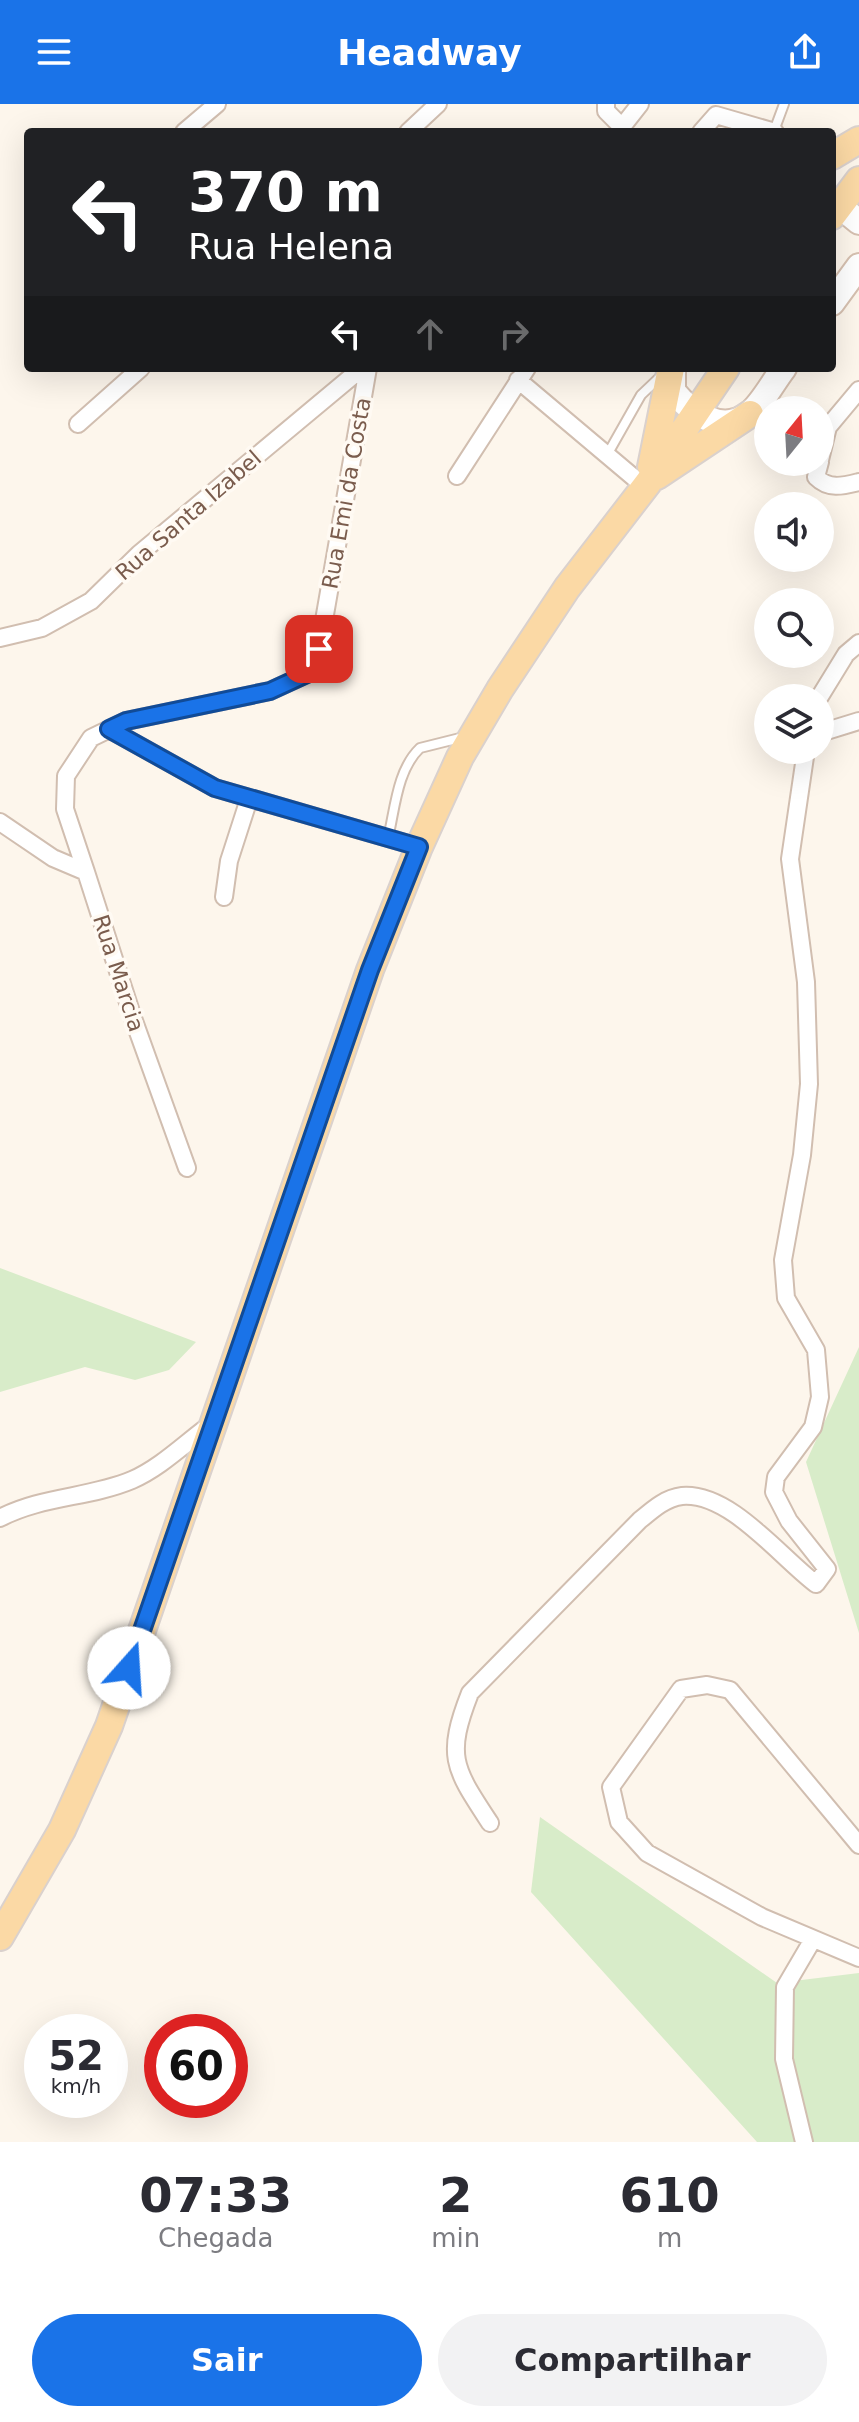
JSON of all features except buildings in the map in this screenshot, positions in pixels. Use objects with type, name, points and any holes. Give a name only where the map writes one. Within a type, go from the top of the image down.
[{"type":"main road","points":[[836,154],[859,140]]},
{"type":"main road","points":[[841,211],[859,180]]},
{"type":"main road","points":[[646,485],[671,372]]},
{"type":"main road","points":[[0,1937],[62,1830],[109,1726],[370,970],[419,847],[474,734],[567,588],[646,485],[723,372]]},
{"type":"main road","points":[[646,485],[754,414]]},
{"type":"street","points":[[189,128],[217,104]]},
{"type":"street","points":[[412,128],[438,104]]},
{"type":"street","points":[[606,104],[606,111],[619,128]]},
{"type":"street","points":[[621,128],[640,104]]},
{"type":"street","points":[[705,128],[716,115],[760,128]]},
{"type":"street","points":[[836,298],[859,266]]},
{"type":"street","points":[[78,424],[136,372]]},
{"type":"street","name":"Rua Santa Izabel","points":[[0,638],[42,628],[91,601],[139,554],[360,372]]},
{"type":"street","name":"Rua Emi da Costa","points":[[86,872],[65,809],[66,776],[91,738],[126,721],[270,691],[307,674],[319,649],[364,372]]},
{"type":"street","points":[[672,372],[673,391],[695,411],[720,424],[754,412]]},
{"type":"street","points":[[769,396],[782,372]]},
{"type":"street","points":[[457,476],[522,374],[607,455],[646,485]]},
{"type":"street","points":[[834,416],[859,390]]},
{"type":"street","points":[[816,476],[823,484],[839,486],[859,482]]},
{"type":"street","points":[[828,684],[846,654],[859,643]]},
{"type":"street","points":[[834,729],[859,721]]},
{"type":"street","points":[[109,729],[215,788],[419,847]]},
{"type":"street","points":[[490,1823],[465,1785],[454,1757],[460,1718],[470,1693],[660,1503],[682,1496],[709,1499],[740,1518],[816,1584],[827,1569],[789,1521],[774,1492],[776,1477],[813,1427],[820,1397],[816,1350],[786,1298],[783,1260],[802,1155],[809,1084],[806,982],[790,859],[804,764]]},
{"type":"street","points":[[224,897],[229,861],[249,799]]},
{"type":"street","points":[[0,822],[53,858],[86,872]]},
{"type":"street","name":"Rua Marcia","points":[[86,872],[133,1018],[187,1168]]},
{"type":"street","points":[[0,1518],[45,1500],[132,1480],[215,1421]]},
{"type":"street","points":[[859,1845],[730,1690],[707,1685],[681,1689],[611,1787],[619,1822],[647,1853],[762,1917],[812,1941],[859,1958]]},
{"type":"street","points":[[804,2142],[784,2059],[785,1987],[812,1941]]},
{"type":"lane","points":[[775,128],[784,104]]},
{"type":"lane","points":[[607,455],[641,395],[667,372]]},
{"type":"lane","points":[[388,839],[401,782],[414,753],[420,748],[474,734]]},
{"type":"green space","points":[[0,1268],[196,1342],[169,1370],[135,1380],[85,1367],[0,1392]]},
{"type":"green space","points":[[859,1347],[859,1633],[806,1462]]},
{"type":"green space","points":[[540,1817],[777,1983],[859,1973],[859,2142],[757,2142],[531,1892]]},
{"type":"route","points":[[129,1668],[370,970],[419,847],[215,788],[109,729],[126,721],[270,691],[307,674],[319,649]]}]
